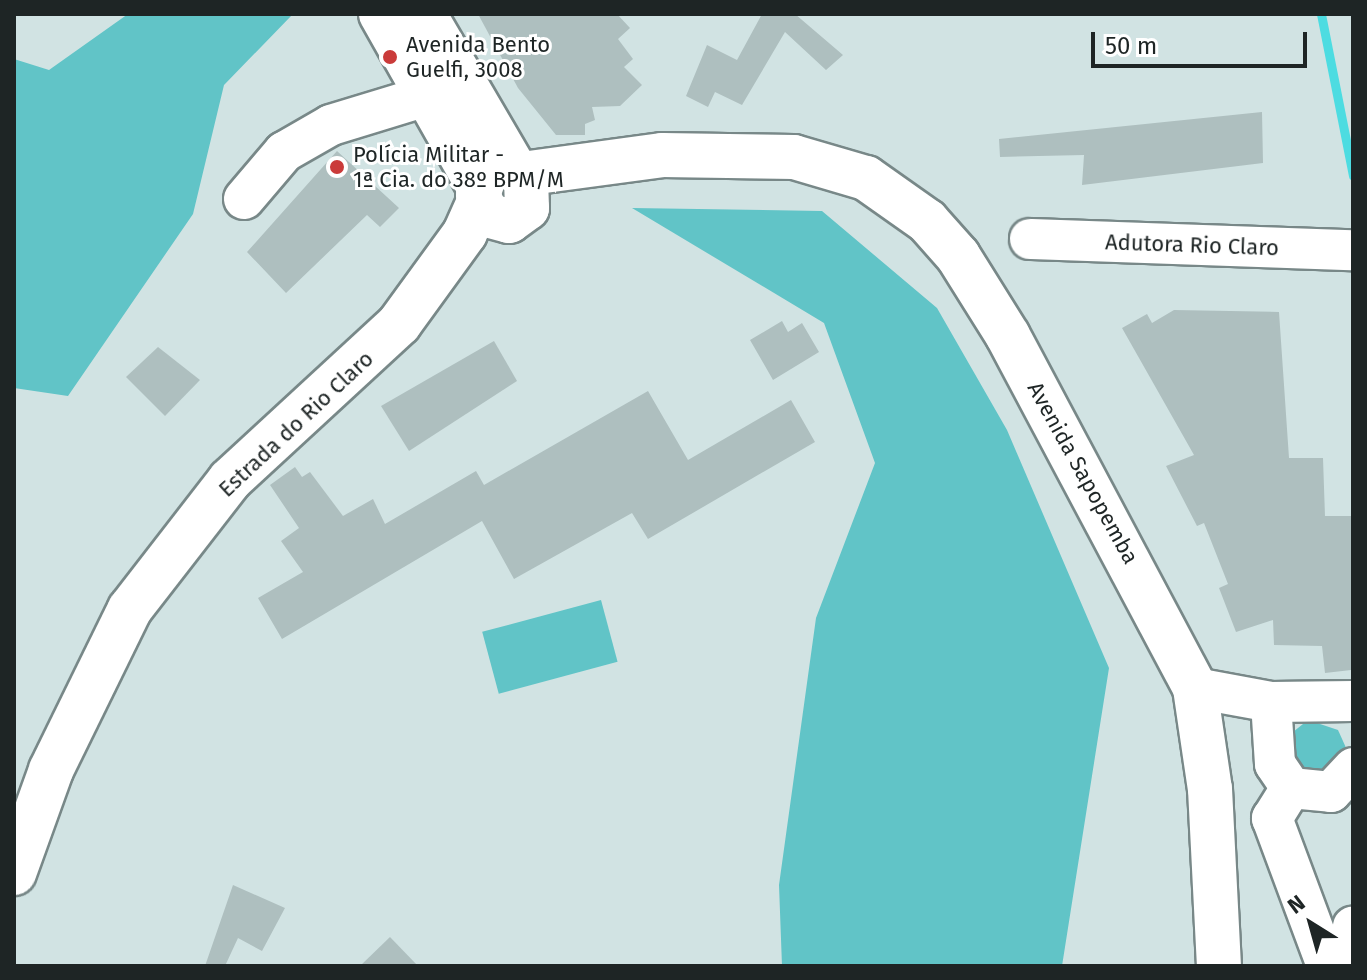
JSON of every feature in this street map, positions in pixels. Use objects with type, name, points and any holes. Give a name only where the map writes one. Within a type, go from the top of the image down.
[{"type":"main road","points":[[381,14],[426,96],[505,194]]},
{"type":"main road","points":[[424,14],[505,194]]},
{"type":"main road","name":"Avenida Sapopemba","points":[[505,194],[585,186],[718,155],[823,162],[886,189],[927,221],[958,256],[1008,336],[1195,688],[1210,789],[1219,966]]},
{"type":"main road","name":"Estrada do Rio Claro","points":[[14,873],[51,770],[130,609],[230,480],[357,369],[505,194]]},
{"type":"street","points":[[244,199],[284,152],[331,125],[426,96]]},
{"type":"street","name":"Adutora Rio Claro","points":[[1030,239],[1353,250]]},
{"type":"street","points":[[1195,688],[1271,702],[1351,743],[1331,792],[1291,788]]},
{"type":"street","points":[[1271,702],[1275,764],[1291,788]]},
{"type":"street","points":[[1291,788],[1272,818],[1327,966]]},
{"type":"street","points":[[1346,966],[1353,927]]},
{"type":"shaded area","points":[[128,14],[293,14],[224,85],[193,214],[68,396],[14,388],[14,59],[49,70]]},
{"type":"shaded area","points":[[632,208],[822,211],[937,308],[1007,430],[1109,668],[1062,966],[782,966],[779,885],[816,618],[875,463],[824,323]]},
{"type":"shaded area","points":[[601,600],[618,662],[499,694],[482,632]]},
{"type":"shaded area","points":[[1308,720],[1338,730],[1347,750],[1346,761],[1303,784],[1283,740]]},
{"type":"building","points":[[478,14],[617,14],[630,28],[618,39],[633,59],[624,67],[642,85],[620,106],[592,107],[595,120],[585,124],[585,135],[556,135],[518,88]]},
{"type":"building","points":[[762,14],[795,14],[843,55],[826,70],[785,32],[742,105],[715,92],[708,107],[686,96],[707,45],[737,60]]},
{"type":"building","points":[[1262,112],[1263,163],[1082,185],[1084,155],[1000,157],[999,139]]},
{"type":"building","points":[[337,151],[399,208],[380,227],[367,215],[286,293],[247,252]]},
{"type":"building","points":[[1174,310],[1279,312],[1289,458],[1323,458],[1325,516],[1353,516],[1351,670],[1325,673],[1322,646],[1274,645],[1273,620],[1236,632],[1219,588],[1228,584],[1204,523],[1197,526],[1166,466],[1194,455],[1122,328],[1147,314],[1152,323]]},
{"type":"building","points":[[782,321],[788,332],[802,323],[819,352],[773,380],[750,340]]},
{"type":"building","points":[[494,341],[517,381],[409,451],[381,406]]},
{"type":"building","points":[[158,347],[200,380],[165,416],[126,377]]},
{"type":"building","points":[[648,391],[688,460],[791,400],[815,442],[648,539],[632,513],[514,579],[482,521],[282,639],[258,598],[303,572],[281,541],[299,528],[270,485],[295,467],[302,477],[310,472],[343,516],[373,499],[385,524],[476,471],[484,485]]},
{"type":"building","points":[[233,885],[285,908],[262,951],[238,938],[225,966],[205,966]]},
{"type":"building","points":[[390,937],[418,966],[360,966]]},
{"type":"waterway","points":[[1321,14],[1353,176]]},
{"type":"place","name":"Avenida Bento Guelfi, 3008","points":[[390,57]]},
{"type":"place","name":"Polícia Militar - 1ª Cia. do 38º BPM/M","points":[[337,167]]}]
